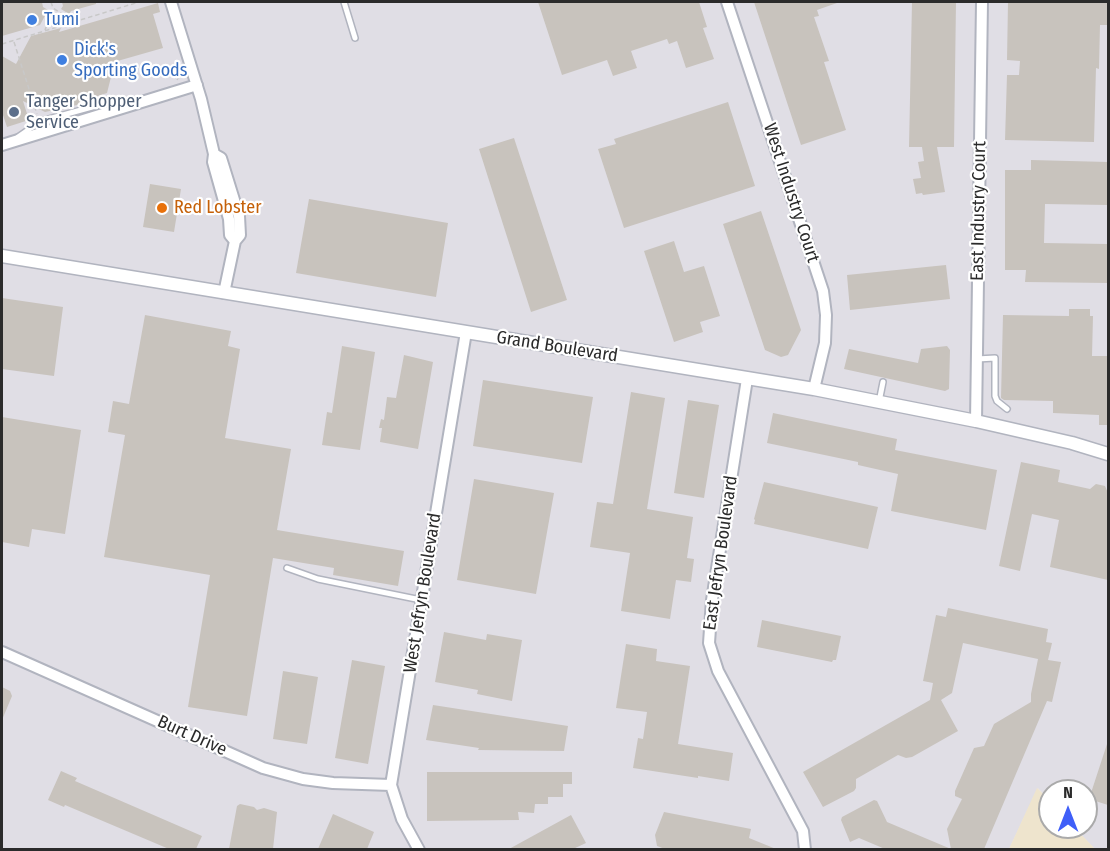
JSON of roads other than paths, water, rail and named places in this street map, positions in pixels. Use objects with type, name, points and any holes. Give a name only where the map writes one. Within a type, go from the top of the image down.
[{"type":"street","points":[[171,2],[197,85],[214,154],[221,158],[239,216],[240,235],[235,241],[225,293]]},
{"type":"street","name":"West Industry Court","points":[[727,2],[823,291],[826,315],[825,343],[814,388]]},
{"type":"street","name":"East Industry Court","points":[[976,421],[982,2]]},
{"type":"street","points":[[5,144],[197,85]]},
{"type":"street","name":"Grand Boulevard","points":[[2,256],[814,388],[976,421],[1108,454]]},
{"type":"street","name":"West Jefryn Boulevard","points":[[419,849],[402,819],[391,785],[466,332]]},
{"type":"street","name":"East Jefryn Boulevard","points":[[747,378],[712,600],[709,643],[718,671],[803,831],[805,849]]},
{"type":"street","name":"Burt Drive","points":[[2,652],[263,768],[303,779],[333,783],[391,785]]},
{"type":"lane","points":[[344,2],[355,38]]},
{"type":"lane","points":[[5,144],[41,121],[114,101],[141,102]]},
{"type":"lane","points":[[977,359],[995,358],[995,396],[997,401],[1007,409]]},
{"type":"lane","points":[[879,402],[883,382]]},
{"type":"lane","points":[[287,568],[318,579],[421,600]]},
{"type":"place","name":"Tumi","points":[[32,20]]},
{"type":"place","name":"Dick's Sporting Goods","points":[[62,60]]},
{"type":"place","name":"Tanger Shopper Service","points":[[14,112]]},
{"type":"place","name":"Red Lobster","points":[[162,208]]}]
